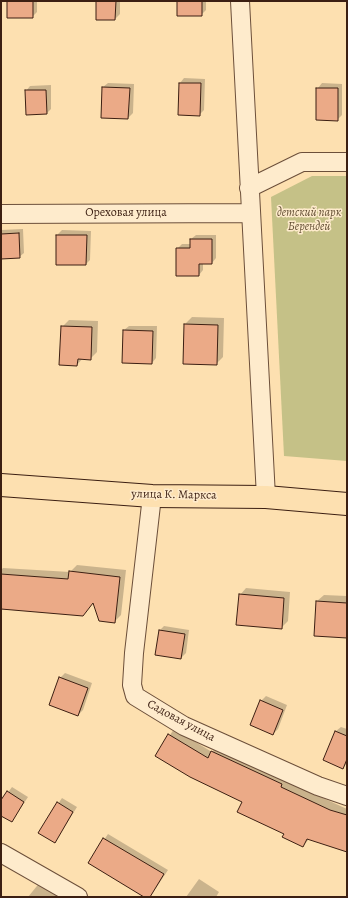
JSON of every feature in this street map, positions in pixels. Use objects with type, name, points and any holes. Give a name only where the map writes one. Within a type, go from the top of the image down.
[{"type":"main road","name":"улица К. Маркса","points":[[1,485],[152,496],[266,497],[347,504]]},
{"type":"street","points":[[240,1],[266,497]]},
{"type":"street","points":[[249,188],[302,162],[347,162]]},
{"type":"street","name":"Ореховая улица","points":[[1,214],[251,213]]},
{"type":"street","name":"Садовая улица","points":[[152,496],[134,654],[132,685],[135,696],[184,726],[318,786],[347,796]]},
{"type":"street","points":[[1,853],[78,897]]},
{"type":"green space","name":"детский парк Берендей","points":[[312,176],[347,176],[347,461],[284,456],[271,197]]},
{"type":"building","points":[[7,1],[33,1],[33,18],[7,18]]},
{"type":"building","points":[[96,1],[116,1],[115,20],[96,20]]},
{"type":"building","points":[[177,1],[202,1],[202,16],[177,16]]},
{"type":"building","points":[[179,83],[201,83],[200,116],[178,115]]},
{"type":"building","points":[[102,87],[130,88],[128,119],[101,118]]},
{"type":"building","points":[[316,88],[338,88],[338,121],[316,120]]},
{"type":"building","points":[[25,90],[46,90],[47,114],[26,115]]},
{"type":"building","points":[[19,233],[20,258],[1,259],[1,234]]},
{"type":"building","points":[[56,235],[87,235],[86,265],[56,265]]},
{"type":"building","points":[[190,239],[212,239],[212,264],[199,264],[199,276],[176,276],[176,248],[190,248]]},
{"type":"building","points":[[184,324],[218,325],[217,365],[183,364]]},
{"type":"building","points":[[61,326],[92,327],[91,360],[78,359],[77,366],[59,365]]},
{"type":"building","points":[[123,330],[153,331],[152,364],[122,363]]},
{"type":"building","points":[[69,571],[120,577],[115,623],[99,621],[93,603],[83,616],[1,609],[1,574],[68,579]]},
{"type":"building","points":[[239,594],[284,598],[282,629],[236,625]]},
{"type":"building","points":[[316,601],[347,603],[347,638],[314,636]]},
{"type":"building","points":[[159,630],[185,634],[181,659],[155,655]]},
{"type":"building","points":[[59,677],[88,688],[78,716],[49,705]]},
{"type":"building","points":[[260,700],[283,710],[273,735],[250,725]]},
{"type":"building","points":[[335,731],[347,736],[347,759],[343,769],[323,760]]},
{"type":"building","points":[[168,734],[208,758],[211,751],[282,784],[281,787],[330,810],[347,815],[347,852],[307,839],[303,847],[282,837],[284,834],[237,812],[242,802],[190,777],[155,756]]},
{"type":"building","points":[[7,791],[24,802],[12,822],[1,816],[1,800]]},
{"type":"building","points":[[57,802],[73,812],[55,843],[38,833]]},
{"type":"building","points":[[103,838],[164,874],[150,897],[144,897],[88,863]]}]
